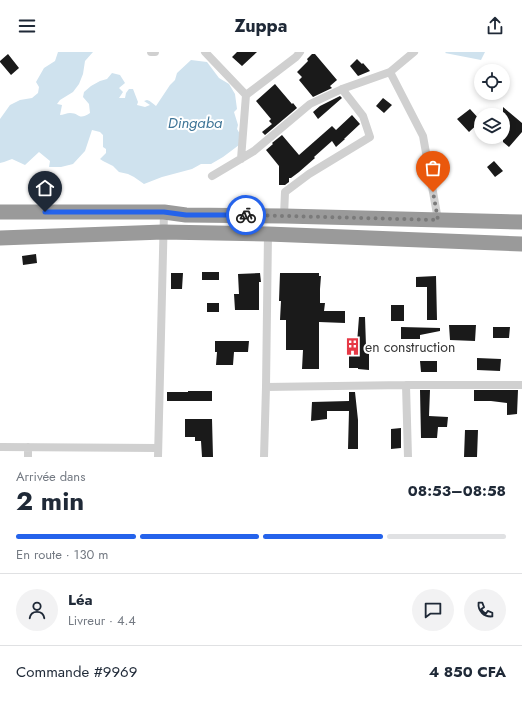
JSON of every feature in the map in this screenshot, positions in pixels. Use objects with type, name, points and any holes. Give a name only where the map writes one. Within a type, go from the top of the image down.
[{"type":"highway","points":[[0,212],[164,212],[186,215],[522,222]]},
{"type":"highway","points":[[0,238],[163,232],[268,234],[522,244]]},
{"type":"street","points":[[205,52],[246,95],[241,159]]},
{"type":"street","points":[[246,95],[296,57],[300,52]]},
{"type":"street","points":[[212,176],[254,151],[310,104],[342,88],[390,72],[414,52]]},
{"type":"street","points":[[390,72],[423,136],[438,220]]},
{"type":"street","points":[[284,216],[285,192],[309,174],[370,137],[363,116],[342,88]]},
{"type":"street","points":[[0,447],[158,453],[164,212]]},
{"type":"street","points":[[264,457],[268,234]]},
{"type":"street","points":[[266,387],[406,384],[522,385]]},
{"type":"street","points":[[406,384],[408,457]]},
{"type":"street","points":[[28,447],[28,457]]},
{"type":"water","name":"Dingaba","points":[[58,52],[93,52],[85,61],[83,74],[79,84],[73,92],[60,100],[57,104],[62,105],[60,115],[73,113],[81,117],[90,113],[89,104],[83,97],[84,92],[91,86],[107,79],[112,73],[120,75],[125,83],[119,88],[123,92],[119,98],[125,98],[129,89],[133,89],[138,102],[137,105],[145,107],[150,105],[144,101],[147,100],[156,106],[175,80],[177,73],[191,60],[207,62],[219,78],[229,84],[235,94],[237,109],[234,112],[238,125],[237,129],[240,134],[239,145],[211,164],[201,164],[192,169],[162,177],[144,184],[128,174],[119,172],[113,166],[100,159],[106,153],[106,149],[103,147],[103,135],[100,132],[92,130],[85,151],[73,164],[61,167],[49,167],[50,161],[39,152],[25,165],[12,159],[0,163],[0,119],[10,105],[20,100],[32,98],[38,93],[39,87],[36,82],[44,68],[55,61]]},
{"type":"water","points":[[485,52],[481,60],[445,53]]},
{"type":"building","points":[[237,52],[257,52],[242,66],[232,57]]},
{"type":"building","points":[[8,54],[19,68],[11,75],[0,62]]},
{"type":"building","points":[[312,54],[315,54],[337,80],[330,86],[332,88],[313,97],[299,80],[302,77],[297,72],[308,61],[307,59]]},
{"type":"building","points":[[357,59],[370,71],[358,76],[350,66]]},
{"type":"building","points":[[275,84],[297,108],[265,135],[262,132],[272,124],[269,121],[271,119],[256,101]]},
{"type":"building","points":[[340,96],[342,98],[318,119],[313,112],[320,106]]},
{"type":"building","points":[[383,98],[392,105],[384,113],[376,106]]},
{"type":"building","points":[[470,109],[474,113],[474,127],[469,132],[457,119]]},
{"type":"building","points":[[510,113],[522,123],[522,132],[509,147],[505,144],[510,144]]},
{"type":"building","points":[[352,115],[360,124],[345,139],[336,147],[332,141],[299,172],[289,178],[289,182],[285,185],[279,185],[279,166],[266,150],[273,144],[272,143],[282,135],[299,155],[332,126],[336,130]]},
{"type":"building","points":[[494,161],[503,171],[495,177],[487,167]]},
{"type":"building","points":[[36,254],[37,263],[23,265],[22,256]]},
{"type":"building","points":[[202,272],[219,272],[219,280],[202,280]]},
{"type":"building","points":[[171,273],[183,273],[182,289],[171,289]]},
{"type":"building","points":[[260,273],[261,282],[259,282],[259,310],[235,310],[234,294],[239,294],[238,274]]},
{"type":"building","points":[[280,273],[319,273],[319,276],[321,276],[320,303],[325,303],[324,311],[345,311],[345,323],[319,322],[319,369],[302,369],[303,350],[286,350],[286,320],[280,320]]},
{"type":"building","points":[[436,276],[437,320],[427,320],[427,287],[416,287],[416,277]]},
{"type":"building","points":[[207,303],[219,303],[219,312],[207,312]]},
{"type":"building","points":[[391,305],[404,305],[404,321],[391,321]]},
{"type":"building","points":[[359,317],[365,317],[366,346],[369,346],[369,370],[349,368],[349,343],[357,343]]},
{"type":"building","points":[[449,325],[476,325],[475,341],[450,340]]},
{"type":"building","points":[[401,327],[440,328],[440,331],[420,335],[420,339],[401,339]]},
{"type":"building","points":[[493,327],[510,327],[509,338],[493,338]]},
{"type":"building","points":[[215,341],[249,341],[248,352],[234,352],[233,365],[216,365],[217,352],[215,352]]},
{"type":"building","points":[[477,358],[501,359],[500,371],[477,370]]},
{"type":"building","points":[[420,361],[437,361],[437,372],[421,372]]},
{"type":"building","points":[[420,390],[430,390],[429,416],[448,417],[447,427],[438,427],[437,438],[421,438]]},
{"type":"building","points":[[474,390],[518,390],[517,414],[507,415],[507,403],[474,401]]},
{"type":"building","points":[[212,391],[212,401],[167,401],[167,392]]},
{"type":"building","points":[[349,392],[355,392],[358,420],[358,449],[348,449],[349,411],[327,411],[327,419],[311,421],[312,402],[349,401]]},
{"type":"building","points":[[185,419],[212,419],[213,457],[202,457],[201,441],[195,441],[195,437],[185,437]]},
{"type":"building","points":[[401,428],[401,448],[391,449],[391,429]]},
{"type":"building","points":[[465,430],[478,430],[477,457],[464,457]]},
{"type":"way so far","points":[[246,215],[438,220],[433,192]]},
{"type":"place","name":"en construction","points":[[352,347]]},
{"type":"route","points":[[45,212],[164,212],[186,215],[246,215]]}]
